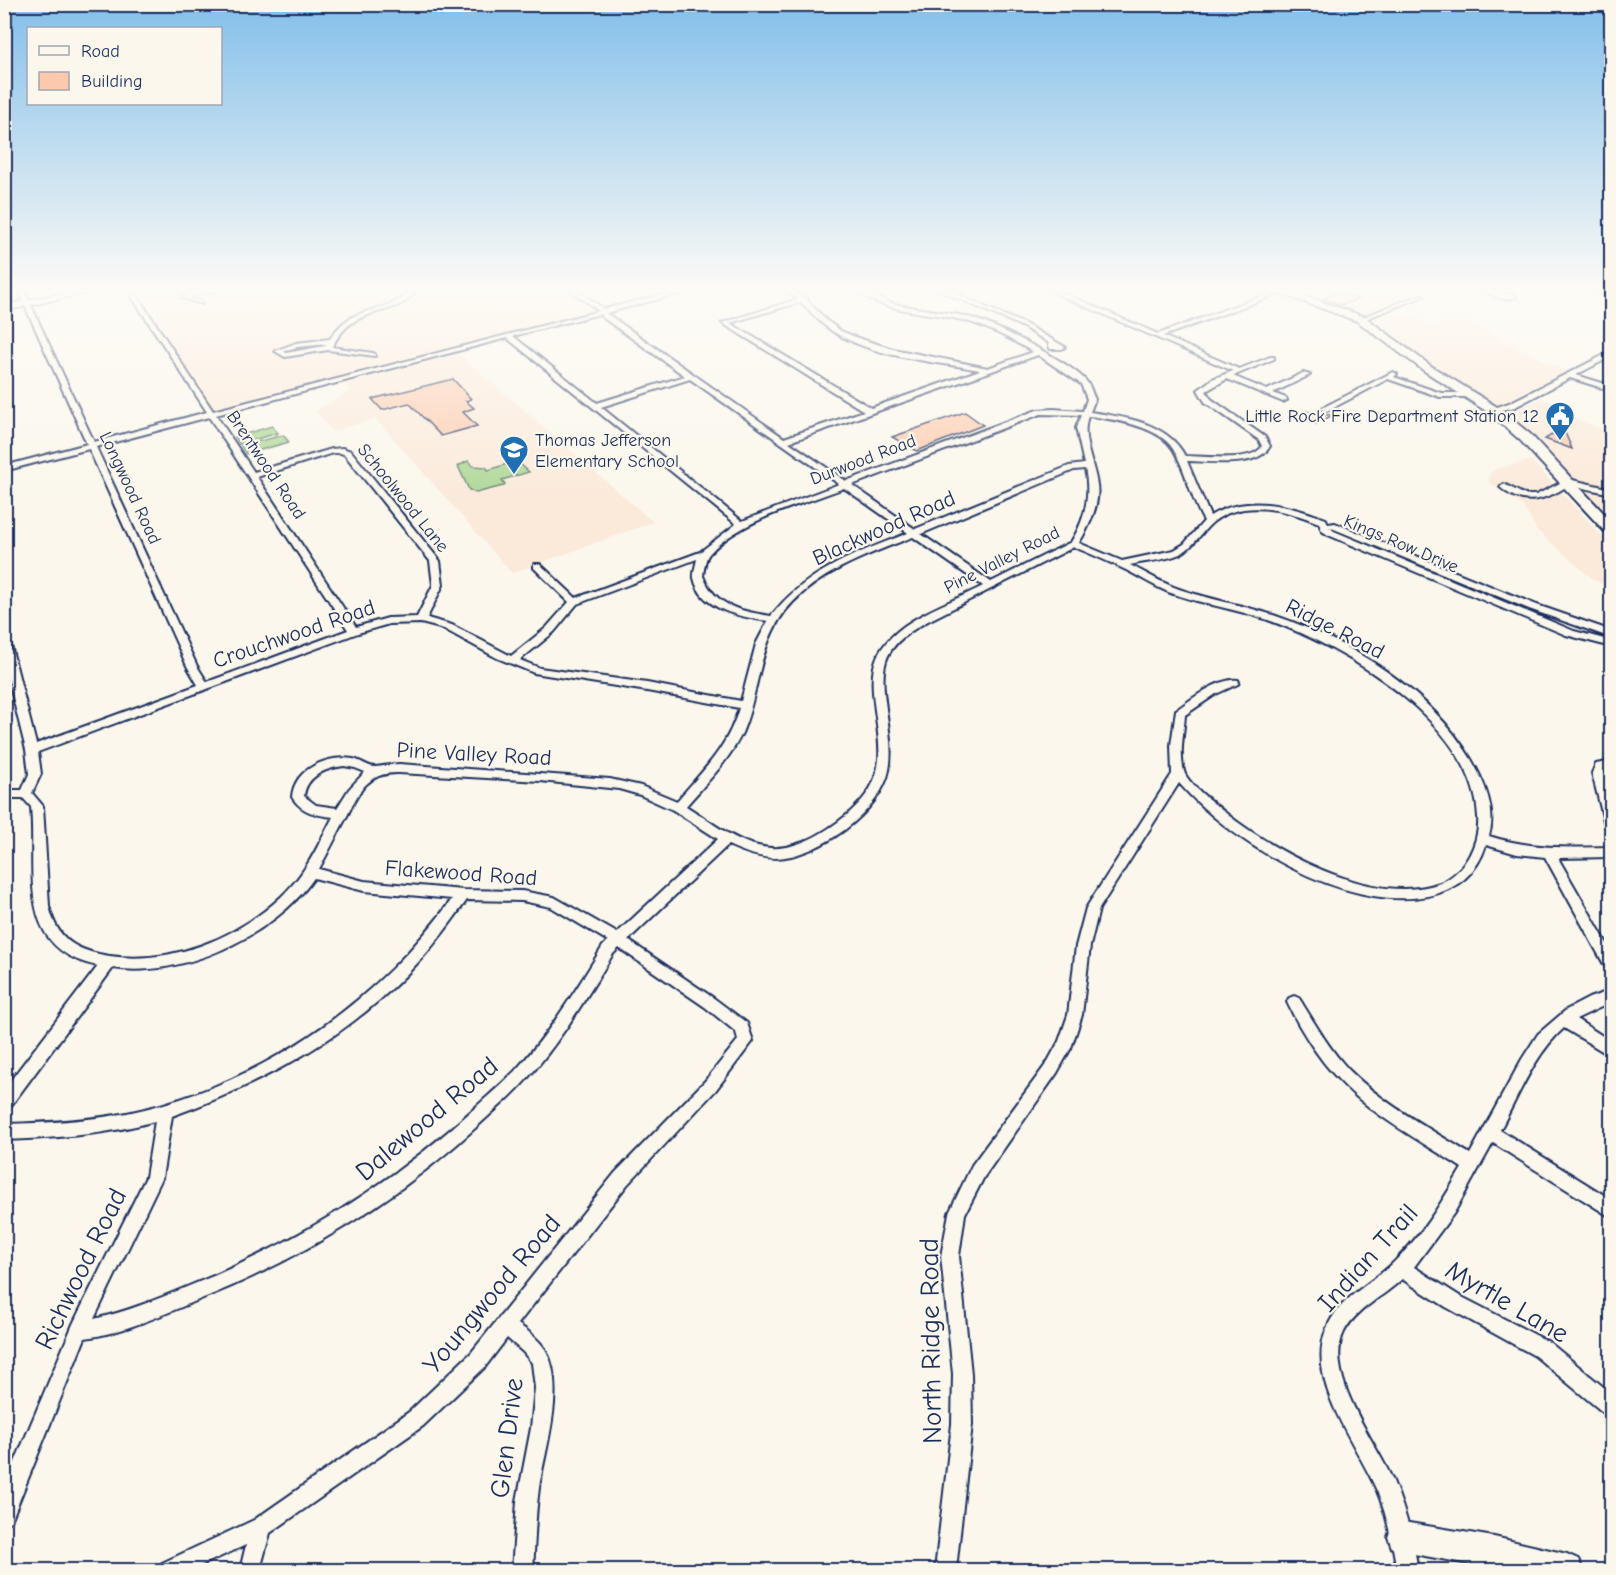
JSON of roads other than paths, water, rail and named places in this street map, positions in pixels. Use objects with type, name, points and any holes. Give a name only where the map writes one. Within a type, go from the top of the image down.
[{"type":"main road","points":[[1417,362],[1493,410],[1525,437],[1611,531]]},
{"type":"street","name":"Longwood Road","points":[[54,362],[192,666],[204,686]]},
{"type":"street","name":"Brentwood Road","points":[[178,362],[354,631]]},
{"type":"street","points":[[4,469],[413,362]]},
{"type":"street","points":[[541,362],[741,524]]},
{"type":"street","points":[[668,362],[990,586]]},
{"type":"street","points":[[788,362],[870,411]]},
{"type":"street","points":[[945,362],[987,370]]},
{"type":"street","points":[[784,441],[1012,362]]},
{"type":"street","name":"Pine Valley Road","points":[[26,794],[37,806],[43,908],[50,930],[71,951],[108,963],[154,962],[185,955],[224,941],[274,911],[312,872],[356,788],[374,772],[394,769],[443,771],[621,785],[651,795],[678,808],[728,838],[759,852],[773,854],[797,850],[835,830],[867,804],[881,782],[886,757],[878,678],[883,655],[904,632],[1074,544],[1083,530],[1093,495],[1080,428],[1091,399],[1086,385],[1049,362]]},
{"type":"street","points":[[1217,362],[1239,371]]},
{"type":"street","points":[[1182,458],[1248,459],[1264,451],[1265,443],[1260,437],[1202,393],[1208,384],[1263,362]]},
{"type":"street","points":[[1493,410],[1512,405],[1595,362]]},
{"type":"street","points":[[1324,408],[1397,372]]},
{"type":"street","points":[[1267,393],[1306,375]]},
{"type":"street","points":[[1570,375],[1611,389]]},
{"type":"street","points":[[1227,376],[1283,400]]},
{"type":"street","points":[[596,406],[690,377]]},
{"type":"street","points":[[1388,377],[1440,395],[1469,395]]},
{"type":"street","name":"Durwood Road","points":[[512,662],[550,630],[574,602],[703,554],[741,524],[1033,414],[1056,411],[1153,429],[1172,441],[1182,458],[1208,521]]},
{"type":"street","name":"Schoolwood Lane","points":[[253,475],[332,452],[342,450],[348,453],[435,561],[438,585],[421,620]]},
{"type":"street","name":"Blackwood Road","points":[[678,808],[723,756],[737,732],[763,639],[773,619],[792,597],[823,574],[1072,468],[1089,466]]},
{"type":"street","points":[[1504,487],[1519,495],[1536,499],[1568,482],[1611,492]]},
{"type":"street","name":"Kings Row Drive","points":[[1122,564],[1174,554],[1191,542],[1208,521],[1231,510],[1261,506],[1291,511],[1323,521],[1328,531],[1343,538],[1563,630],[1611,644]]},
{"type":"street","points":[[1323,521],[1533,608],[1611,635]]},
{"type":"street","name":"Ridge Road","points":[[1074,544],[1122,564],[1171,589],[1295,626],[1344,650],[1383,675],[1440,726],[1466,760],[1482,794],[1486,819],[1484,840]]},
{"type":"street","points":[[703,554],[698,576],[711,598],[737,613],[773,619]]},
{"type":"street","points":[[537,566],[574,602]]},
{"type":"street","name":"Crouchwood Road","points":[[32,750],[354,631],[388,621],[421,620],[448,627],[512,662],[549,674],[647,687],[746,706]]},
{"type":"street","points":[[4,638],[32,750],[35,774],[26,794],[4,794]]},
{"type":"street","points":[[1234,682],[1212,691],[1180,713],[1177,745],[1178,774],[1188,789],[1214,814],[1254,843],[1301,867],[1356,885],[1396,892],[1429,891],[1442,888],[1465,871],[1484,840],[1516,850],[1550,855],[1611,852]]},
{"type":"street","points":[[342,813],[305,806],[298,797],[300,785],[309,775],[335,763],[352,763],[374,772]]},
{"type":"street","points":[[1611,765],[1600,767],[1598,773],[1611,829]]},
{"type":"street","name":"North Ridge Road","points":[[945,1570],[962,1424],[962,1374],[950,1256],[957,1213],[978,1171],[1052,1068],[1066,1043],[1075,1015],[1083,946],[1093,908],[1178,774]]},
{"type":"street","name":"Dalewood Road","points":[[79,1330],[96,1328],[157,1308],[244,1273],[324,1231],[392,1186],[450,1141],[519,1077],[560,1027],[608,950],[728,838]]},
{"type":"street","points":[[1550,855],[1611,966]]},
{"type":"street","name":"Flakewood Road","points":[[312,872],[364,886],[522,896],[554,903],[618,940],[710,1003],[736,1023],[746,1035]]},
{"type":"street","points":[[4,1132],[94,1125],[165,1111],[264,1070],[351,1015],[406,967],[463,894]]},
{"type":"street","points":[[4,1102],[108,963]]},
{"type":"street","name":"Indian Trail","points":[[1407,1570],[1403,1537],[1380,1476],[1340,1400],[1333,1378],[1330,1352],[1335,1332],[1346,1314],[1375,1286],[1401,1269],[1446,1209],[1539,1046],[1563,1020],[1586,1005],[1611,996]]},
{"type":"street","points":[[1294,1002],[1327,1054],[1346,1076],[1376,1100],[1471,1164]]},
{"type":"street","points":[[1563,1020],[1611,1050]]},
{"type":"street","name":"Youngwood Road","points":[[169,1570],[261,1527],[401,1432],[478,1360],[621,1179],[742,1047],[746,1035]]},
{"type":"street","name":"Richwood Road","points":[[4,1514],[79,1330],[154,1178],[165,1111]]},
{"type":"street","points":[[1490,1132],[1611,1210]]},
{"type":"street","name":"Myrtle Lane","points":[[1401,1269],[1452,1301],[1542,1349],[1611,1407]]},
{"type":"street","name":"Glen Drive","points":[[507,1326],[530,1346],[540,1359],[545,1374],[543,1407],[526,1503],[523,1570]]},
{"type":"street","points":[[250,1570],[261,1527]]},
{"type":"street","points":[[1403,1537],[1494,1553],[1567,1570]]},
{"type":"place","name":"Little Rock Fire Department Station 12","points":[[1560,442]]},
{"type":"place","name":"Thomas Jefferson Elementary School","points":[[514,476]]}]
